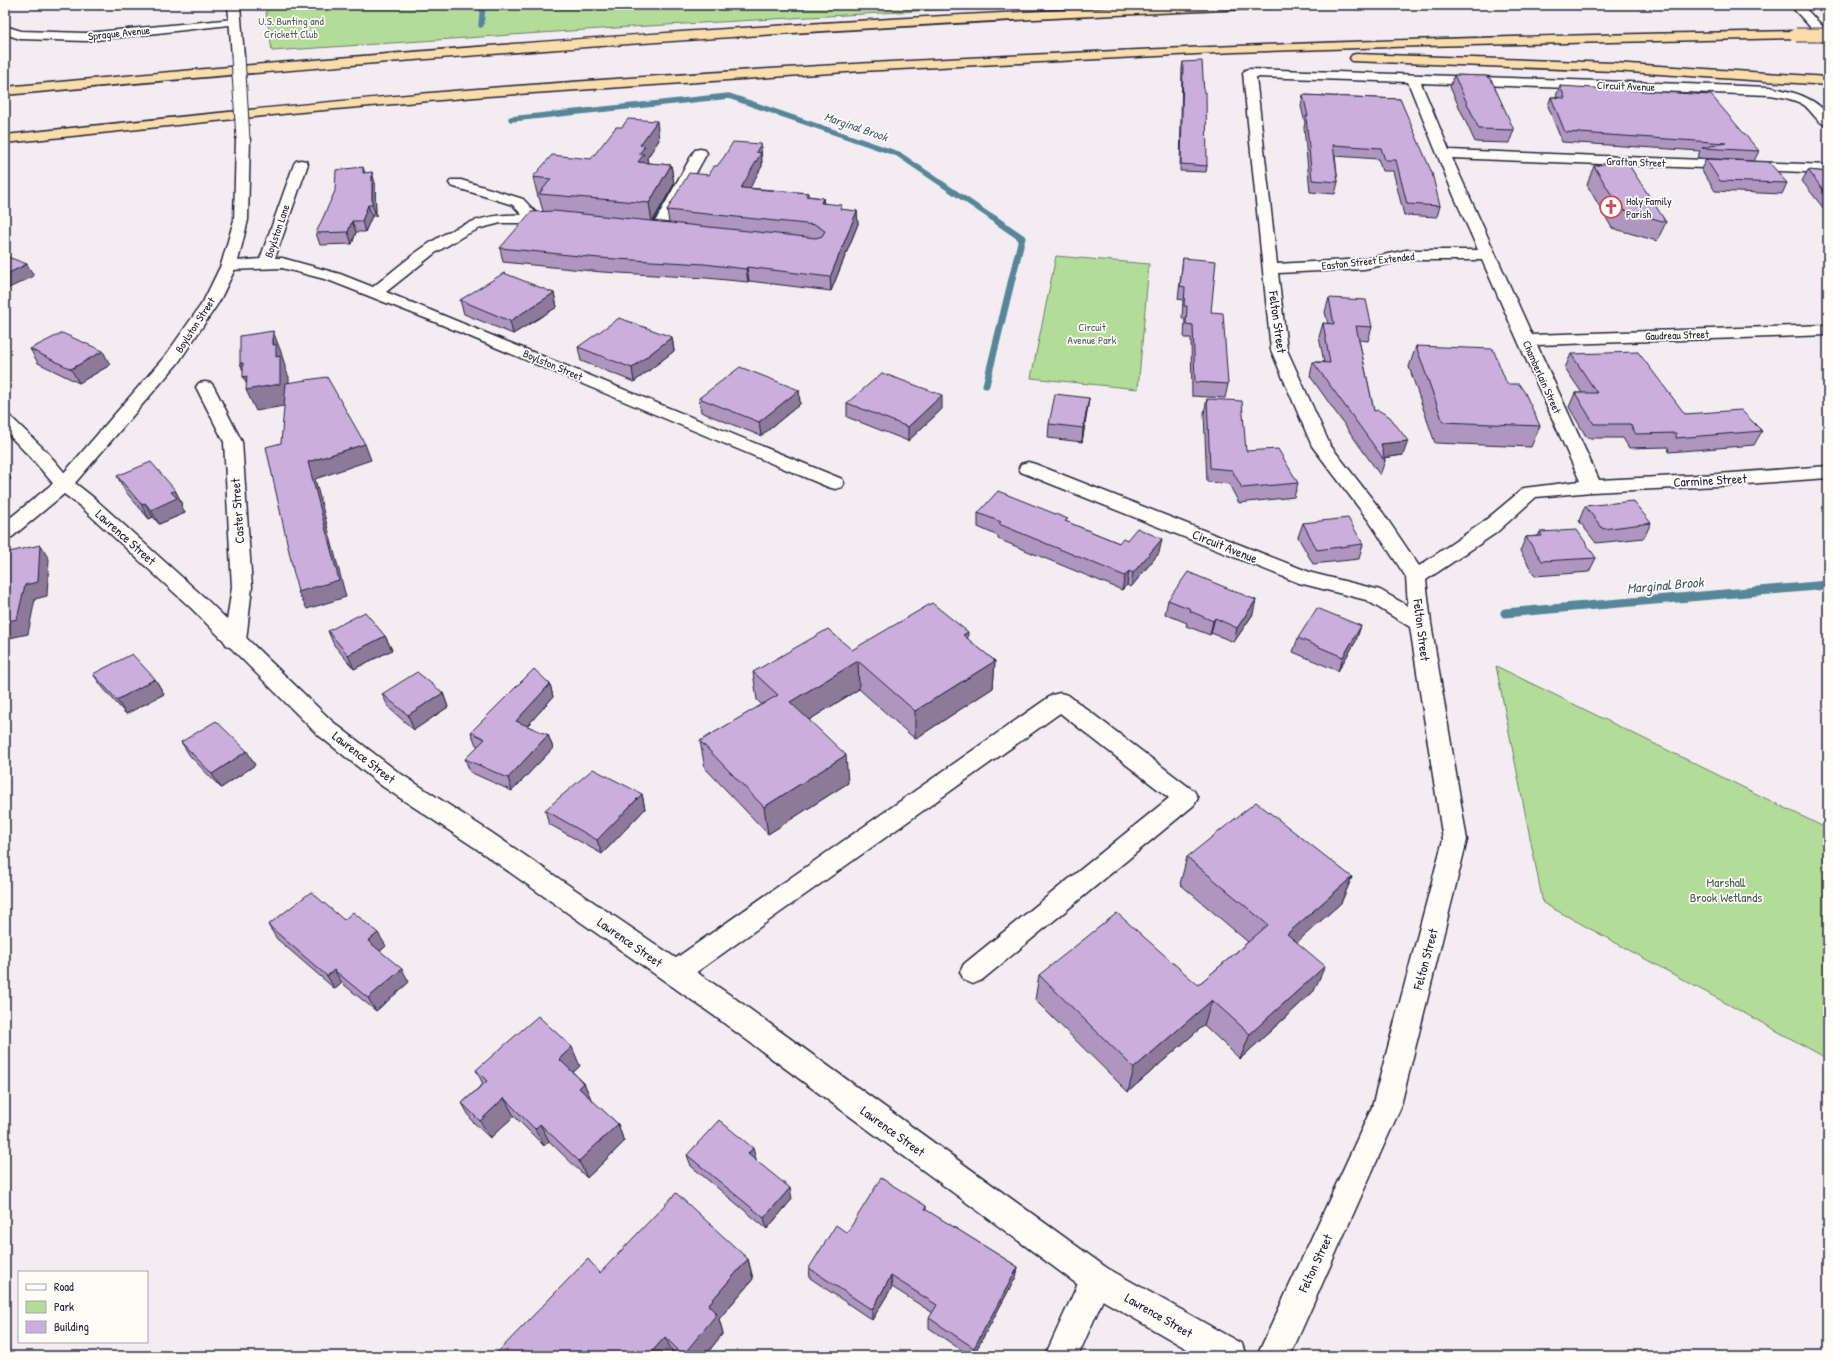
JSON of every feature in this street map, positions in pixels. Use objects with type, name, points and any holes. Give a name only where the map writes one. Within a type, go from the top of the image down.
[{"type":"highway","points":[[5,91],[502,48],[1141,5]]},
{"type":"highway","points":[[976,17],[1273,5]]},
{"type":"highway","points":[[5,139],[298,108],[874,66],[1283,47],[1473,41],[1828,35]]},
{"type":"highway","points":[[1209,51],[1273,56],[1614,67],[1828,81]]},
{"type":"highway","points":[[1729,74],[1774,81],[1828,94]]},
{"type":"street","name":"Boylston Street","points":[[5,532],[64,484],[172,359],[211,302],[228,265],[241,220],[243,166],[243,140],[234,5]]},
{"type":"street","points":[[1796,5],[1828,39]]},
{"type":"street","name":"Sprague Avenue","points":[[5,30],[20,35],[86,37],[234,22]]},
{"type":"street","name":"Felton Street","points":[[1273,1356],[1386,1109],[1456,840],[1420,623],[1416,577],[1376,517],[1321,446],[1279,350],[1272,269],[1255,136],[1249,73],[1413,79]]},
{"type":"street","name":"Circuit Avenue","points":[[1413,79],[1770,91],[1798,96],[1815,106],[1828,122]]},
{"type":"street","name":"Chamberlain Street","points":[[1413,79],[1488,255],[1592,486]]},
{"type":"street","points":[[658,229],[700,153]]},
{"type":"street","name":"Grafton Street","points":[[1444,154],[1828,169]]},
{"type":"street","name":"Boylston Lane","points":[[228,265],[266,264],[301,164]]},
{"type":"street","points":[[456,183],[518,202],[534,220]]},
{"type":"street","points":[[375,293],[426,254],[461,230],[492,220],[572,221]]},
{"type":"street","points":[[643,227],[698,233]]},
{"type":"street","name":"Easton Street Extended","points":[[1272,269],[1364,264],[1407,255],[1488,255]]},
{"type":"street","name":"Boylston Street","points":[[266,264],[282,263],[334,277],[835,483]]},
{"type":"street","name":"Gaudreau Street","points":[[1526,340],[1828,330]]},
{"type":"street","name":"Caster Street","points":[[205,387],[232,442],[242,587],[235,641]]},
{"type":"street","name":"Lawrence Street","points":[[5,421],[39,455],[64,484],[87,502],[192,598],[325,728],[390,779],[483,840],[674,973],[1096,1279],[1230,1356]]},
{"type":"street","name":"Circuit Avenue","points":[[1028,468],[1306,578],[1373,595],[1420,623]]},
{"type":"street","name":"Carmine Street","points":[[1592,486],[1718,480],[1828,472]]},
{"type":"street","points":[[1416,577],[1489,528],[1531,492],[1592,486]]},
{"type":"street","points":[[674,973],[1060,701],[1186,798],[974,972]]},
{"type":"street","points":[[1061,1356],[1096,1279]]},
{"type":"green space","name":"U.S. Bunting and Crickett Club","points":[[265,5],[990,5],[989,7],[630,27],[272,51]]},
{"type":"green space","name":"Circuit Avenue Park","points":[[1056,256],[1149,264],[1138,389],[1031,378]]},
{"type":"green space","name":"Marshall Brook Wetlands","points":[[1496,666],[1828,829],[1828,1059],[1543,903]]},
{"type":"building","points":[[1202,61],[1204,93],[1206,93],[1207,166],[1181,164],[1183,62]]},
{"type":"building","points":[[1454,75],[1487,76],[1491,79],[1514,130],[1479,129]]},
{"type":"building","points":[[1560,86],[1711,95],[1759,151],[1702,148],[1726,143],[1565,132],[1551,97],[1565,98]]},
{"type":"building","points":[[1303,95],[1400,99],[1432,173],[1440,206],[1407,204],[1396,160],[1385,160],[1381,148],[1333,145],[1338,182],[1312,180],[1306,116],[1308,116]]},
{"type":"building","points":[[628,119],[657,121],[640,145],[645,146],[639,154],[644,154],[638,162],[671,165],[649,203],[539,194],[551,179],[533,177],[552,155],[591,159],[616,127],[622,127]]},
{"type":"building","points":[[733,142],[761,144],[756,152],[761,153],[741,188],[808,193],[806,196],[823,198],[821,203],[842,205],[840,209],[857,211],[830,277],[747,267],[746,269],[704,264],[599,258],[500,248],[531,212],[554,211],[816,238],[822,236],[825,231],[816,225],[667,210],[689,173],[709,175],[714,166],[717,166],[724,157]]},
{"type":"building","points":[[1625,159],[1666,222],[1620,209],[1594,166]]},
{"type":"building","points":[[1706,159],[1769,162],[1787,183],[1720,181]]},
{"type":"building","points":[[363,167],[363,173],[372,172],[372,205],[368,205],[362,221],[352,221],[348,232],[316,233],[335,191],[336,170]]},
{"type":"building","points":[[1808,170],[1828,172],[1828,196]]},
{"type":"building","points":[[5,256],[27,264],[5,275]]},
{"type":"building","points":[[1183,258],[1216,261],[1211,312],[1223,313],[1228,384],[1195,382],[1193,325],[1186,324],[1187,306],[1184,306],[1185,287],[1180,286]]},
{"type":"building","points":[[504,273],[554,293],[510,321],[460,300]]},
{"type":"building","points":[[1329,298],[1366,300],[1372,327],[1356,326],[1374,411],[1378,410],[1390,417],[1408,441],[1381,444],[1385,461],[1313,362],[1330,363],[1323,323],[1334,324]]},
{"type":"building","points":[[619,318],[672,337],[632,368],[578,347]]},
{"type":"building","points":[[273,331],[273,345],[276,344],[276,357],[280,356],[280,384],[246,390],[247,376],[243,377],[243,363],[240,363],[240,336]]},
{"type":"building","points":[[62,333],[103,351],[71,369],[30,349]]},
{"type":"building","points":[[1416,346],[1493,349],[1507,384],[1519,384],[1525,393],[1540,426],[1443,422]]},
{"type":"building","points":[[1638,352],[1685,414],[1741,410],[1762,431],[1676,438],[1676,433],[1636,434],[1630,424],[1594,424],[1575,393],[1597,393],[1571,354]]},
{"type":"building","points":[[740,367],[799,390],[759,422],[699,398]]},
{"type":"building","points":[[882,373],[942,395],[908,427],[847,403]]},
{"type":"building","points":[[327,377],[365,444],[308,462],[339,580],[298,592],[266,447],[281,443],[286,383]]},
{"type":"building","points":[[1055,394],[1089,398],[1083,428],[1049,424]]},
{"type":"building","points":[[1207,399],[1242,401],[1246,451],[1278,449],[1298,483],[1242,488],[1232,470],[1210,468]]},
{"type":"building","points":[[151,462],[175,490],[171,492],[177,498],[151,510],[145,503],[141,504],[117,476]]},
{"type":"building","points":[[998,491],[1068,519],[1065,521],[1119,543],[1123,538],[1127,540],[1137,528],[1162,539],[1133,573],[1129,571],[1125,576],[999,524],[1001,522],[978,513]]},
{"type":"building","points":[[1633,501],[1651,523],[1603,529],[1585,506]]},
{"type":"building","points":[[1348,518],[1363,544],[1317,550],[1303,523]]},
{"type":"building","points":[[1577,530],[1596,558],[1542,561],[1526,537],[1542,536],[1540,532]]},
{"type":"building","points":[[40,545],[38,582],[25,585],[17,619],[5,622],[5,553]]},
{"type":"building","points":[[1188,572],[1256,600],[1237,628],[1215,618],[1213,621],[1190,611],[1191,609],[1168,600]]},
{"type":"building","points":[[932,603],[968,632],[963,635],[995,661],[915,711],[858,661],[790,702],[846,755],[764,807],[700,741],[778,695],[753,672],[828,629],[852,650]]},
{"type":"building","points":[[1317,608],[1361,626],[1343,657],[1298,638]]},
{"type":"building","points":[[365,612],[385,636],[348,655],[328,631]]},
{"type":"building","points":[[132,654],[155,679],[117,700],[93,674]]},
{"type":"building","points":[[534,669],[550,684],[516,721],[548,735],[508,778],[465,759],[485,739],[471,732]]},
{"type":"building","points":[[417,672],[443,693],[408,715],[382,694]]},
{"type":"building","points":[[216,721],[247,751],[212,774],[181,742]]},
{"type":"building","points":[[593,769],[642,794],[597,840],[545,810]]},
{"type":"building","points":[[1256,802],[1352,877],[1287,934],[1325,966],[1250,1034],[1212,1000],[1134,1068],[1039,975],[1117,913],[1198,985],[1268,925],[1187,857]]},
{"type":"building","points":[[311,892],[344,920],[353,912],[378,933],[368,941],[402,969],[368,998],[334,970],[327,976],[268,925]]},
{"type":"building","points":[[538,1016],[572,1047],[559,1059],[584,1083],[579,1088],[618,1124],[579,1161],[540,1124],[535,1129],[504,1098],[480,1121],[462,1103],[487,1081],[476,1070]]},
{"type":"building","points":[[719,1120],[753,1148],[748,1154],[790,1188],[764,1218],[687,1155]]},
{"type":"building","points":[[881,1178],[926,1206],[925,1209],[1018,1267],[974,1348],[929,1318],[937,1305],[891,1276],[872,1310],[809,1268],[836,1225],[847,1233]]},
{"type":"building","points":[[676,1193],[748,1259],[708,1305],[717,1314],[683,1355],[665,1337],[648,1356],[494,1356],[588,1259],[600,1273]]},
{"type":"waterway","name":"Marginal Brook","points":[[481,25],[483,5]]},
{"type":"waterway","name":"Marginal Brook","points":[[511,119],[729,96],[898,154],[994,219]]},
{"type":"waterway","name":"Marginal Brook","points":[[986,385],[1022,238],[993,218]]},
{"type":"waterway","name":"Marginal Brook","points":[[1505,613],[1828,585]]},
{"type":"place","name":"Holy Family Parish","points":[[1611,207]]}]
